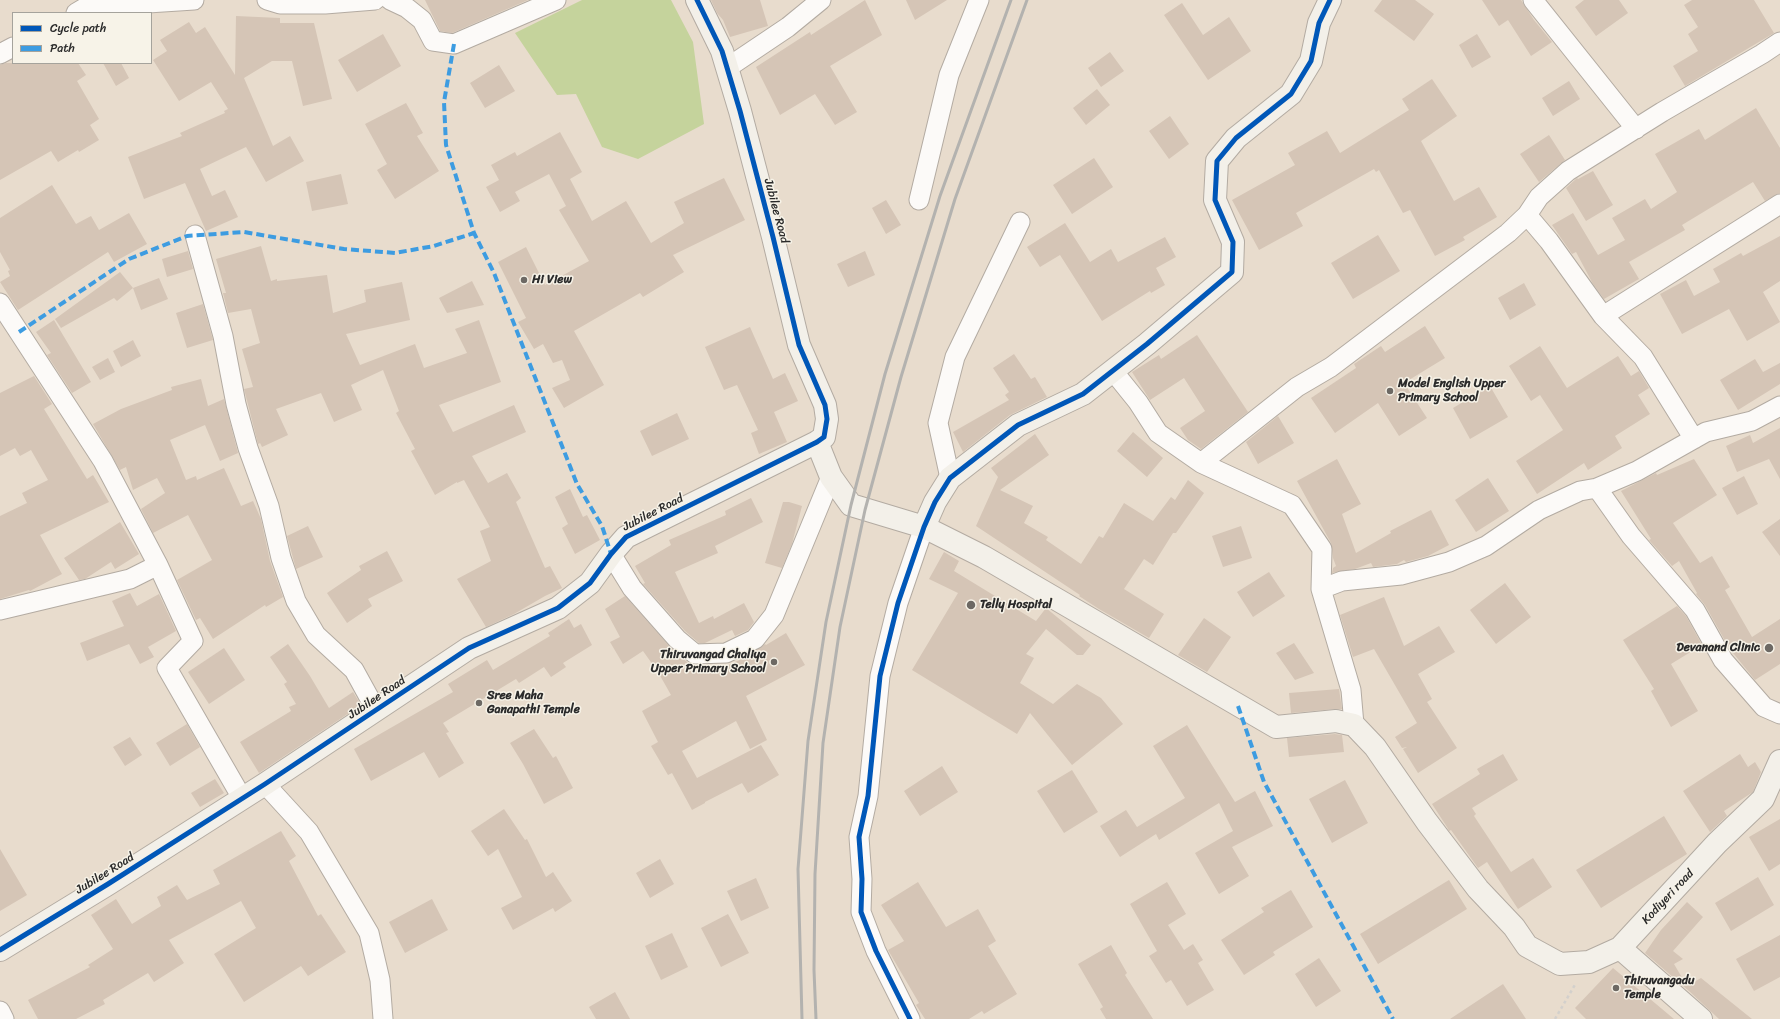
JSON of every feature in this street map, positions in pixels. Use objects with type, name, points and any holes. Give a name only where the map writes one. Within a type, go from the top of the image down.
[{"type":"street","points":[[82,7],[194,0]]},
{"type":"street","points":[[268,0],[280,4],[325,4],[375,0]]},
{"type":"street","points":[[390,0],[407,8],[422,20],[433,41],[454,44],[556,0]]},
{"type":"street","name":"Jubilee Road","points":[[0,950],[266,784],[469,648],[558,608],[590,583],[611,554],[626,537],[817,442],[824,437],[827,419],[825,405],[799,345],[740,111],[722,51],[697,0]]},
{"type":"street","points":[[727,68],[788,27],[821,0]]},
{"type":"street","points":[[919,200],[949,75],[979,0]]},
{"type":"street","points":[[910,1019],[876,951],[861,912],[862,880],[859,837],[868,796],[880,676],[898,603],[924,527],[950,478],[1018,425],[1083,394],[1147,344],[1232,272],[1233,242],[1215,200],[1216,161],[1236,138],[1291,94],[1311,61],[1319,23],[1330,0]]},
{"type":"street","points":[[1533,0],[1636,128]]},
{"type":"street","points":[[1200,463],[1297,387],[1331,367],[1508,233],[1527,215],[1539,197],[1568,171],[1636,128],[1780,42]]},
{"type":"street","points":[[0,54],[12,48]]},
{"type":"street","points":[[1603,316],[1780,204]]},
{"type":"street","points":[[1527,215],[1549,241],[1603,316],[1643,357],[1694,439]]},
{"type":"street","points":[[950,478],[938,423],[955,356],[1020,222]]},
{"type":"street","points":[[195,235],[223,336],[236,404],[248,448],[270,506],[281,558],[296,601],[316,635],[354,670],[376,710]]},
{"type":"street","points":[[0,303],[103,461],[158,565],[193,641],[167,668],[242,798]]},
{"type":"street","points":[[1113,371],[1138,402],[1158,433],[1200,463],[1292,505],[1322,549],[1321,589],[1351,690],[1354,725]]},
{"type":"street","points":[[1321,589],[1342,581],[1401,575],[1449,562],[1486,546],[1539,510],[1580,491],[1597,488],[1637,471],[1706,432],[1752,421],[1780,406]]},
{"type":"street","points":[[817,442],[831,478],[851,505],[924,527],[984,556],[1276,727],[1336,721],[1354,725],[1375,748],[1427,822],[1478,889],[1514,926],[1527,946],[1560,964],[1589,962],[1620,948],[1701,1019]]},
{"type":"street","points":[[611,554],[632,588],[677,639],[695,654],[726,653],[755,639],[774,615],[831,478]]},
{"type":"street","points":[[1597,488],[1631,536],[1695,610],[1723,660],[1764,707],[1780,714]]},
{"type":"street","points":[[0,610],[130,579],[158,565]]},
{"type":"street","name":"Kodiyeri road","points":[[1620,948],[1717,843],[1763,799],[1780,761]]},
{"type":"street","points":[[266,784],[309,832],[369,933],[380,980],[383,1019]]},
{"type":"street","points":[[0,1011],[4,1019]]},
{"type":"path","points":[[1555,1019],[1589,962]]},
{"type":"green space","points":[[582,0],[671,0],[693,42],[704,124],[638,159],[602,147],[576,94],[557,95],[515,33]]},
{"type":"building","points":[[425,0],[528,0],[452,33],[440,31]]},
{"type":"building","points":[[711,0],[760,0],[768,26],[730,37],[723,20],[717,13]]},
{"type":"building","points":[[865,0],[882,35],[830,66],[857,112],[835,125],[815,94],[780,115],[756,67],[810,32],[811,35]]},
{"type":"building","points":[[906,0],[947,0],[915,20]]},
{"type":"building","points":[[1382,0],[1415,0],[1434,14],[1414,41],[1374,11]]},
{"type":"building","points":[[1482,0],[1521,0],[1534,20],[1552,42],[1531,56],[1508,20],[1499,26]]},
{"type":"building","points":[[1584,0],[1619,0],[1628,13],[1596,36],[1575,7]]},
{"type":"building","points":[[1692,0],[1754,0],[1774,33],[1685,86],[1673,66],[1698,51],[1688,34],[1698,27],[1684,5]]},
{"type":"building","points":[[1182,3],[1203,35],[1229,17],[1251,51],[1208,80],[1164,15]]},
{"type":"building","points":[[236,16],[280,18],[280,23],[314,23],[332,99],[303,106],[292,61],[272,61],[244,78],[273,146],[290,136],[304,161],[266,182],[246,147],[200,169],[212,196],[225,190],[238,217],[206,231],[185,183],[144,199],[128,157],[182,136],[180,133],[225,113],[224,111],[228,109],[211,82],[179,101],[153,60],[167,51],[160,40],[189,22],[196,33],[205,27],[235,75]]},
{"type":"building","points":[[383,34],[401,66],[357,92],[338,60]]},
{"type":"building","points":[[1477,34],[1491,57],[1472,68],[1459,45]]},
{"type":"building","points":[[1110,52],[1124,71],[1101,87],[1088,68]]},
{"type":"building","points":[[6,63],[79,64],[86,75],[77,81],[99,119],[90,125],[99,140],[58,162],[51,151],[0,180],[0,65]]},
{"type":"building","points":[[104,64],[122,64],[129,78],[116,86]]},
{"type":"building","points":[[499,65],[515,91],[485,108],[470,83]]},
{"type":"building","points":[[1432,79],[1457,116],[1421,141],[1454,201],[1479,187],[1497,217],[1463,237],[1465,240],[1435,256],[1410,210],[1403,213],[1379,170],[1376,172],[1374,169],[1296,213],[1303,226],[1259,250],[1232,200],[1295,165],[1288,153],[1327,131],[1340,153],[1409,110],[1402,99]]},
{"type":"building","points":[[1569,81],[1580,99],[1553,116],[1542,98]]},
{"type":"building","points":[[1097,89],[1110,105],[1086,125],[1073,108]]},
{"type":"building","points":[[406,103],[423,133],[417,136],[439,171],[395,199],[377,170],[387,164],[365,124]]},
{"type":"building","points":[[1756,108],[1780,148],[1780,193],[1765,201],[1753,182],[1682,225],[1685,230],[1629,262],[1639,279],[1604,299],[1593,284],[1576,252],[1572,254],[1552,225],[1573,213],[1598,255],[1625,240],[1612,218],[1645,199],[1651,209],[1677,192],[1655,154],[1699,129],[1705,140]]},
{"type":"building","points":[[1170,116],[1189,144],[1169,159],[1149,131]]},
{"type":"building","points":[[560,132],[582,172],[570,179],[592,221],[626,201],[651,243],[684,223],[674,202],[724,178],[745,220],[673,255],[684,272],[643,297],[640,293],[574,331],[604,385],[564,408],[552,388],[570,380],[562,360],[553,363],[543,344],[534,349],[518,322],[526,318],[498,262],[526,247],[545,285],[589,261],[559,210],[566,206],[549,174],[515,192],[520,201],[500,212],[486,187],[499,180],[491,165],[515,152],[517,156]]},
{"type":"building","points":[[1549,135],[1565,160],[1539,182],[1520,154]]},
{"type":"building","points":[[1094,158],[1113,187],[1072,214],[1053,185]]},
{"type":"building","points":[[1593,171],[1613,205],[1586,221],[1566,188],[1577,178],[1578,179]]},
{"type":"building","points":[[341,174],[348,204],[312,211],[306,182]]},
{"type":"building","points":[[52,185],[76,224],[91,216],[99,230],[129,213],[147,244],[114,262],[108,252],[18,310],[0,282],[10,276],[8,271],[10,270],[0,252],[0,218]]},
{"type":"building","points":[[886,200],[901,225],[886,234],[872,208]]},
{"type":"building","points":[[1065,223],[1090,262],[1111,249],[1118,262],[1165,237],[1176,257],[1156,268],[1165,285],[1151,293],[1150,291],[1102,321],[1060,255],[1040,267],[1027,247]]},
{"type":"building","points":[[1378,235],[1400,271],[1353,299],[1331,263]]},
{"type":"building","points":[[1780,236],[1780,281],[1763,292],[1780,322],[1747,341],[1729,309],[1682,334],[1660,294],[1686,280],[1694,296],[1720,282],[1713,269],[1741,253],[1743,256]]},
{"type":"building","points":[[261,246],[271,281],[277,279],[277,281],[327,275],[333,313],[366,302],[364,290],[402,282],[410,320],[346,334],[360,365],[415,344],[424,368],[467,353],[455,329],[479,320],[501,382],[439,405],[453,432],[514,405],[526,432],[472,456],[488,483],[507,473],[521,498],[516,502],[545,568],[550,566],[562,588],[514,614],[486,627],[457,579],[491,561],[480,531],[490,527],[464,480],[457,482],[435,495],[411,451],[415,449],[396,413],[399,411],[383,370],[351,385],[362,410],[334,422],[321,393],[276,409],[288,435],[262,447],[260,443],[258,444],[244,389],[253,387],[242,349],[260,343],[251,309],[228,313],[223,293],[226,293],[216,259]]},
{"type":"building","points":[[188,251],[193,269],[167,277],[162,259]]},
{"type":"building","points":[[865,251],[875,275],[848,287],[837,264]]},
{"type":"building","points":[[120,272],[133,288],[117,301],[114,298],[61,328],[55,319]]},
{"type":"building","points":[[159,278],[168,299],[141,310],[133,288]]},
{"type":"building","points":[[472,281],[484,305],[447,313],[439,298]]},
{"type":"building","points":[[1524,283],[1536,305],[1510,320],[1498,298]]},
{"type":"building","points":[[203,304],[213,340],[187,348],[176,313]]},
{"type":"building","points":[[54,320],[91,382],[72,393],[47,355],[51,353],[36,332]]},
{"type":"building","points":[[1425,326],[1445,358],[1404,383],[1427,418],[1399,436],[1378,403],[1335,433],[1311,398],[1356,368],[1354,364],[1381,346],[1385,352]]},
{"type":"building","points":[[750,327],[773,379],[785,373],[798,401],[774,412],[787,442],[759,454],[751,433],[758,430],[737,385],[724,390],[705,347]]},
{"type":"building","points":[[1197,335],[1248,412],[1201,449],[1188,440],[1180,428],[1205,411],[1184,378],[1150,400],[1132,372],[1159,355],[1161,359]]},
{"type":"building","points":[[133,340],[141,356],[121,367],[113,351]]},
{"type":"building","points":[[1540,346],[1567,388],[1618,356],[1631,376],[1639,371],[1649,388],[1638,395],[1650,414],[1615,436],[1622,448],[1588,470],[1584,463],[1537,494],[1516,461],[1563,430],[1540,395],[1531,401],[1509,366]]},
{"type":"building","points":[[1014,354],[1031,379],[1035,377],[1047,397],[1010,415],[963,452],[953,432],[1009,400],[1005,395],[1009,392],[993,368]]},
{"type":"building","points":[[108,358],[115,372],[100,380],[92,367]]},
{"type":"building","points":[[1755,359],[1763,372],[1780,363],[1780,384],[1738,410],[1720,380]]},
{"type":"building","points":[[34,376],[52,404],[44,409],[87,479],[93,475],[109,502],[40,535],[62,574],[30,591],[29,590],[0,599],[0,516],[27,503],[22,493],[48,480],[31,450],[20,456],[15,448],[0,456],[0,393]]},
{"type":"building","points":[[201,379],[208,406],[224,399],[238,453],[220,461],[205,425],[170,440],[186,480],[196,476],[197,480],[224,468],[241,506],[253,501],[261,519],[270,561],[283,597],[266,607],[265,605],[213,639],[200,618],[196,620],[177,580],[212,560],[188,515],[153,533],[141,509],[165,493],[157,478],[133,490],[126,467],[120,470],[93,424],[121,409],[172,390],[171,387]]},
{"type":"building","points":[[1490,386],[1508,417],[1470,439],[1453,408]]},
{"type":"building","points":[[677,413],[689,439],[652,456],[640,431]]},
{"type":"building","points":[[1278,416],[1294,443],[1258,464],[1246,442]]},
{"type":"building","points":[[1780,428],[1780,479],[1769,459],[1737,472],[1726,446],[1750,435],[1753,443]]},
{"type":"building","points":[[1133,432],[1163,458],[1147,477],[1117,451]]},
{"type":"building","points":[[1035,434],[1049,455],[1000,490],[1033,506],[1024,523],[1048,537],[1046,540],[1081,564],[1099,536],[1103,538],[1124,503],[1153,521],[1171,497],[1175,500],[1188,480],[1204,493],[1176,533],[1173,533],[1153,565],[1144,559],[1124,589],[1164,614],[1149,638],[1099,609],[976,526],[998,477],[991,468]]},
{"type":"building","points":[[1337,459],[1361,504],[1342,514],[1356,553],[1391,533],[1390,531],[1431,510],[1449,545],[1428,556],[1406,562],[1404,560],[1397,564],[1373,567],[1371,563],[1355,569],[1332,573],[1333,568],[1336,566],[1333,558],[1331,543],[1297,481]]},
{"type":"building","points":[[1694,459],[1717,495],[1673,523],[1700,563],[1712,556],[1730,587],[1725,590],[1752,637],[1780,619],[1780,664],[1755,680],[1729,648],[1705,605],[1696,594],[1697,593],[1679,561],[1672,566],[1649,540],[1651,539],[1621,491],[1656,473],[1657,475]]},
{"type":"building","points":[[1744,476],[1758,504],[1737,515],[1722,488]]},
{"type":"building","points":[[1488,478],[1509,511],[1476,532],[1455,500]]},
{"type":"building","points":[[570,489],[583,517],[587,515],[600,540],[575,554],[562,528],[568,524],[555,497]]},
{"type":"building","points":[[751,498],[763,522],[715,546],[718,553],[675,572],[699,623],[713,616],[714,619],[744,603],[754,622],[748,630],[735,636],[732,630],[705,643],[699,643],[685,631],[643,584],[645,583],[635,566],[671,545],[669,540],[726,515],[725,511]]},
{"type":"building","points":[[783,502],[789,502],[802,506],[792,544],[782,568],[765,563]]},
{"type":"building","points":[[1780,519],[1780,556],[1762,532]]},
{"type":"building","points":[[120,522],[139,554],[115,569],[111,562],[85,579],[79,580],[64,558]]},
{"type":"building","points":[[308,526],[323,557],[296,569],[287,536]]},
{"type":"building","points":[[1241,526],[1252,558],[1223,567],[1212,536]]},
{"type":"building","points":[[387,551],[403,581],[368,599],[372,606],[347,623],[327,593],[361,570],[359,566]]},
{"type":"building","points":[[944,552],[959,561],[954,571],[1036,621],[1046,608],[1091,645],[1083,655],[1077,655],[1046,629],[1026,654],[1034,658],[1020,683],[1053,704],[1077,684],[1101,698],[1123,724],[1072,765],[1030,713],[1017,734],[912,670],[958,593],[929,579]]},
{"type":"building","points":[[1269,572],[1285,596],[1253,617],[1237,592]]},
{"type":"building","points":[[1505,583],[1531,617],[1496,644],[1470,610]]},
{"type":"building","points":[[130,593],[137,606],[159,594],[176,631],[148,647],[154,657],[140,664],[129,644],[87,661],[80,643],[124,626],[112,601]]},
{"type":"building","points":[[625,596],[670,647],[688,663],[695,665],[706,665],[711,673],[746,657],[765,644],[766,645],[786,633],[805,665],[746,696],[767,740],[750,749],[736,721],[682,751],[697,778],[761,745],[779,775],[748,793],[742,783],[692,810],[672,773],[668,775],[651,746],[658,742],[642,711],[671,695],[658,672],[643,651],[623,664],[610,642],[620,637],[605,609]]},
{"type":"building","points":[[1384,597],[1404,646],[1439,626],[1455,652],[1418,674],[1432,699],[1427,702],[1457,748],[1418,773],[1403,749],[1407,747],[1402,748],[1395,737],[1417,723],[1374,649],[1353,657],[1340,615]]},
{"type":"building","points":[[1677,606],[1686,616],[1702,645],[1671,664],[1698,711],[1671,727],[1651,691],[1654,689],[1623,640]]},
{"type":"building","points":[[1204,618],[1231,637],[1207,672],[1178,655]]},
{"type":"building","points":[[569,619],[574,628],[581,624],[592,645],[563,663],[566,667],[551,677],[544,667],[519,683],[516,679],[443,723],[449,732],[446,733],[464,763],[439,778],[424,752],[371,781],[354,749],[453,692],[448,684],[487,660],[493,670],[550,636],[548,633]]},
{"type":"building","points":[[1294,643],[1314,673],[1295,680],[1276,653]]},
{"type":"building","points":[[288,644],[310,676],[329,708],[353,692],[361,705],[259,773],[240,742],[291,711],[289,707],[296,704],[284,684],[287,682],[270,657]]},
{"type":"building","points":[[224,648],[245,680],[209,704],[188,672]]},
{"type":"building","points":[[1339,689],[1342,709],[1291,713],[1289,693]]},
{"type":"building","points":[[187,724],[200,747],[170,766],[156,743]]},
{"type":"building","points":[[1187,725],[1235,802],[1255,791],[1273,826],[1232,847],[1249,876],[1219,894],[1195,853],[1233,831],[1219,803],[1159,840],[1156,834],[1120,857],[1100,826],[1126,810],[1137,827],[1185,798],[1153,746]]},
{"type":"building","points":[[534,729],[553,758],[556,756],[573,788],[544,804],[510,743]]},
{"type":"building","points":[[1335,734],[1342,735],[1344,752],[1289,757],[1287,738]]},
{"type":"building","points":[[130,737],[142,755],[125,766],[113,747]]},
{"type":"building","points":[[1503,754],[1518,780],[1472,808],[1476,814],[1474,816],[1511,872],[1533,858],[1552,887],[1518,909],[1487,862],[1478,868],[1451,830],[1449,831],[1432,804],[1480,774],[1477,769]]},
{"type":"building","points":[[1740,754],[1748,767],[1755,762],[1761,772],[1753,792],[1724,811],[1727,816],[1710,832],[1683,791]]},
{"type":"building","points":[[942,766],[958,792],[920,816],[904,791]]},
{"type":"building","points":[[1072,770],[1098,812],[1064,833],[1037,791]]},
{"type":"building","points":[[215,779],[224,793],[200,807],[191,793]]},
{"type":"building","points":[[1345,780],[1368,823],[1332,843],[1309,799]]},
{"type":"building","points":[[504,809],[525,840],[527,839],[546,877],[553,872],[572,901],[555,912],[553,908],[513,930],[501,908],[522,897],[498,849],[488,856],[471,831]]},
{"type":"building","points":[[1664,816],[1687,854],[1601,908],[1576,870]]},
{"type":"building","points":[[1780,819],[1780,864],[1769,871],[1749,837]]},
{"type":"building","points":[[281,831],[296,856],[289,861],[318,916],[321,914],[346,952],[308,976],[301,966],[244,1002],[214,954],[256,928],[241,901],[169,940],[184,963],[154,982],[148,973],[103,1000],[105,1004],[76,1019],[38,1019],[28,1000],[90,967],[88,965],[113,949],[91,915],[116,899],[132,924],[161,906],[157,897],[177,885],[187,900],[220,884],[213,870]]},
{"type":"building","points":[[0,849],[27,895],[0,911]]},
{"type":"building","points":[[660,859],[674,884],[650,898],[636,873]]},
{"type":"building","points":[[1758,877],[1774,905],[1731,931],[1715,903]]},
{"type":"building","points":[[756,878],[769,908],[741,921],[727,891]]},
{"type":"building","points":[[1449,880],[1467,909],[1378,964],[1360,934]]},
{"type":"building","points":[[918,882],[946,927],[978,909],[996,941],[988,946],[1017,994],[984,1014],[982,1011],[969,1019],[925,1019],[916,1005],[919,1003],[888,950],[904,941],[881,905]]},
{"type":"building","points":[[1167,882],[1186,914],[1168,925],[1184,950],[1193,944],[1203,960],[1198,963],[1214,990],[1187,1006],[1171,980],[1166,983],[1149,956],[1157,951],[1130,904]]},
{"type":"building","points":[[1291,890],[1313,927],[1273,952],[1275,955],[1244,975],[1221,940],[1264,912],[1261,908]]},
{"type":"building","points":[[432,899],[448,930],[405,953],[389,922]]},
{"type":"building","points":[[1687,902],[1703,917],[1673,951],[1683,959],[1674,964],[1687,986],[1701,978],[1752,1019],[1719,1019],[1645,953],[1661,930]]},
{"type":"building","points":[[728,914],[749,953],[721,967],[701,928]]},
{"type":"building","points":[[672,933],[688,967],[661,980],[645,946]]},
{"type":"building","points":[[1780,935],[1780,977],[1754,991],[1736,959]]},
{"type":"building","points":[[1111,945],[1127,973],[1125,975],[1153,1019],[1106,1019],[1100,1009],[1103,1007],[1078,964]]},
{"type":"building","points":[[1319,958],[1341,991],[1316,1007],[1295,974]]},
{"type":"building","name":"Thiruvangadu Temple","points":[[1613,968],[1674,1019],[1586,1019],[1575,1008]]},
{"type":"building","points":[[1503,984],[1526,1019],[1450,1019]]},
{"type":"building","points":[[615,992],[630,1019],[596,1019],[589,1007]]},
{"type":"railway","points":[[802,1019],[798,869],[808,741],[826,622],[851,505],[885,374],[940,196],[1011,0]]},
{"type":"railway","points":[[816,1019],[814,970],[815,874],[823,743],[840,627],[865,510],[901,377],[955,199],[1027,0]]},
{"type":"marked path","points":[[454,44],[444,102],[446,145],[474,233],[494,273],[577,484],[602,526],[611,554]]},
{"type":"marked path","points":[[19,332],[129,259],[187,236],[244,232],[344,249],[395,253],[434,246],[474,233]]},
{"type":"marked path","points":[[1238,706],[1264,782],[1393,1019]]},
{"type":"cycle path","points":[[0,950],[108,884],[265,784],[469,648],[558,608],[590,583],[611,554],[626,537],[817,442],[824,437],[827,419],[825,405],[799,345],[740,111],[722,51],[697,0]]},
{"type":"cycle path","points":[[910,1019],[876,951],[861,912],[862,879],[859,837],[868,796],[880,676],[898,603],[924,527],[935,502],[950,478],[1018,425],[1083,394],[1147,344],[1232,272],[1233,242],[1215,200],[1217,161],[1236,138],[1291,94],[1311,61],[1319,23],[1330,0]]},
{"type":"place","name":"Hi View","points":[[524,280]]},
{"type":"place","name":"Model English Upper Primary School","points":[[1390,391]]},
{"type":"place","name":"Telly Hospital","points":[[971,605]]},
{"type":"place","name":"Devanand Clinic","points":[[1769,648]]},
{"type":"place","name":"Thiruvangad Chaliya Upper Primary School","points":[[774,662]]},
{"type":"place","name":"Sree Maha Ganapathi Temple","points":[[479,703]]},
{"type":"place","name":"Thiruvangadu Temple","points":[[1616,988]]}]
